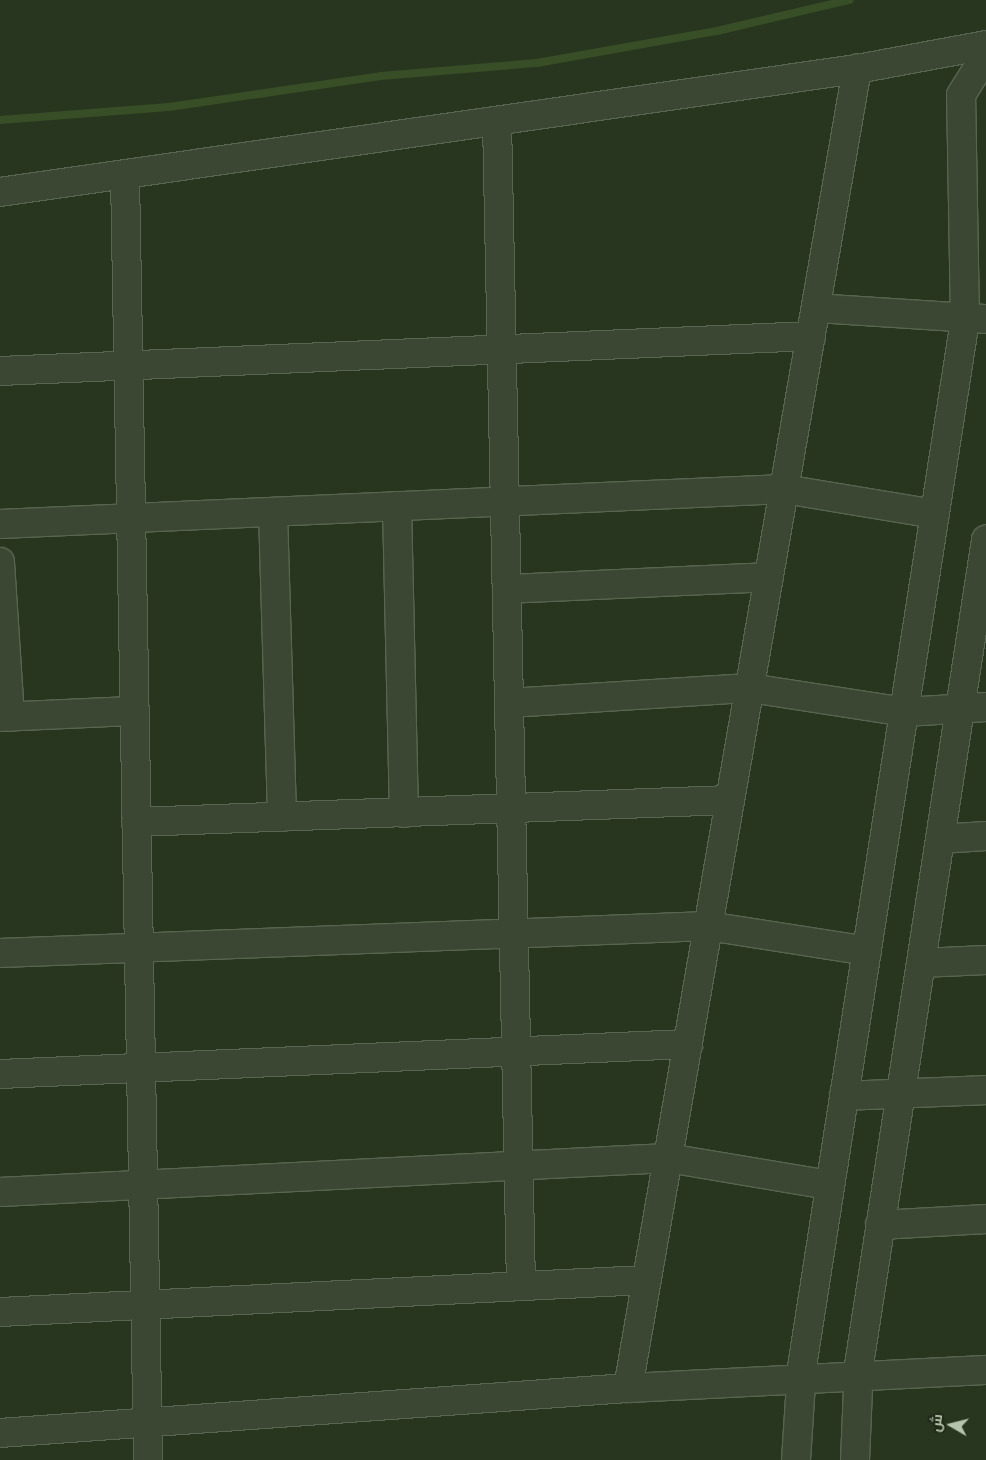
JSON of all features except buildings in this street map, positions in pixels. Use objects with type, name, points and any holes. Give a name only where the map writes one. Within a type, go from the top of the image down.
[{"type":"street","points":[[0,192],[125,176],[858,68],[986,45]]},
{"type":"street","points":[[796,1460],[801,1380],[904,712],[936,514],[975,319],[961,95],[986,55]]},
{"type":"street","points":[[628,1388],[858,68]]},
{"type":"street","points":[[497,121],[521,1286]]},
{"type":"street","points":[[125,176],[148,1460]]},
{"type":"street","points":[[816,308],[975,319]]},
{"type":"street","points":[[0,370],[811,336]]},
{"type":"street","points":[[0,524],[784,488],[936,514]]},
{"type":"street","points":[[397,506],[404,812]]},
{"type":"street","points":[[273,512],[282,817]]},
{"type":"street","points":[[855,1460],[858,1377],[958,709],[984,570],[986,540]]},
{"type":"street","points":[[0,562],[5,717],[134,710]]},
{"type":"street","points":[[507,589],[769,577]]},
{"type":"street","points":[[509,703],[750,688],[904,712],[986,707]]},
{"type":"street","points":[[136,822],[730,800]]},
{"type":"street","points":[[940,839],[986,836]]},
{"type":"street","points":[[0,953],[708,926],[867,951]]},
{"type":"street","points":[[921,963],[986,960]]},
{"type":"street","points":[[0,1074],[688,1044]]},
{"type":"street","points":[[844,1096],[986,1090]]},
{"type":"street","points":[[0,1192],[668,1158],[830,1185]]},
{"type":"street","points":[[880,1225],[986,1219]]},
{"type":"street","points":[[0,1312],[646,1280]]},
{"type":"street","points":[[0,1433],[148,1426],[628,1388],[986,1370]]},
{"type":"waterway","points":[[0,120],[169,107],[381,76],[537,63],[717,31],[849,0]]}]
